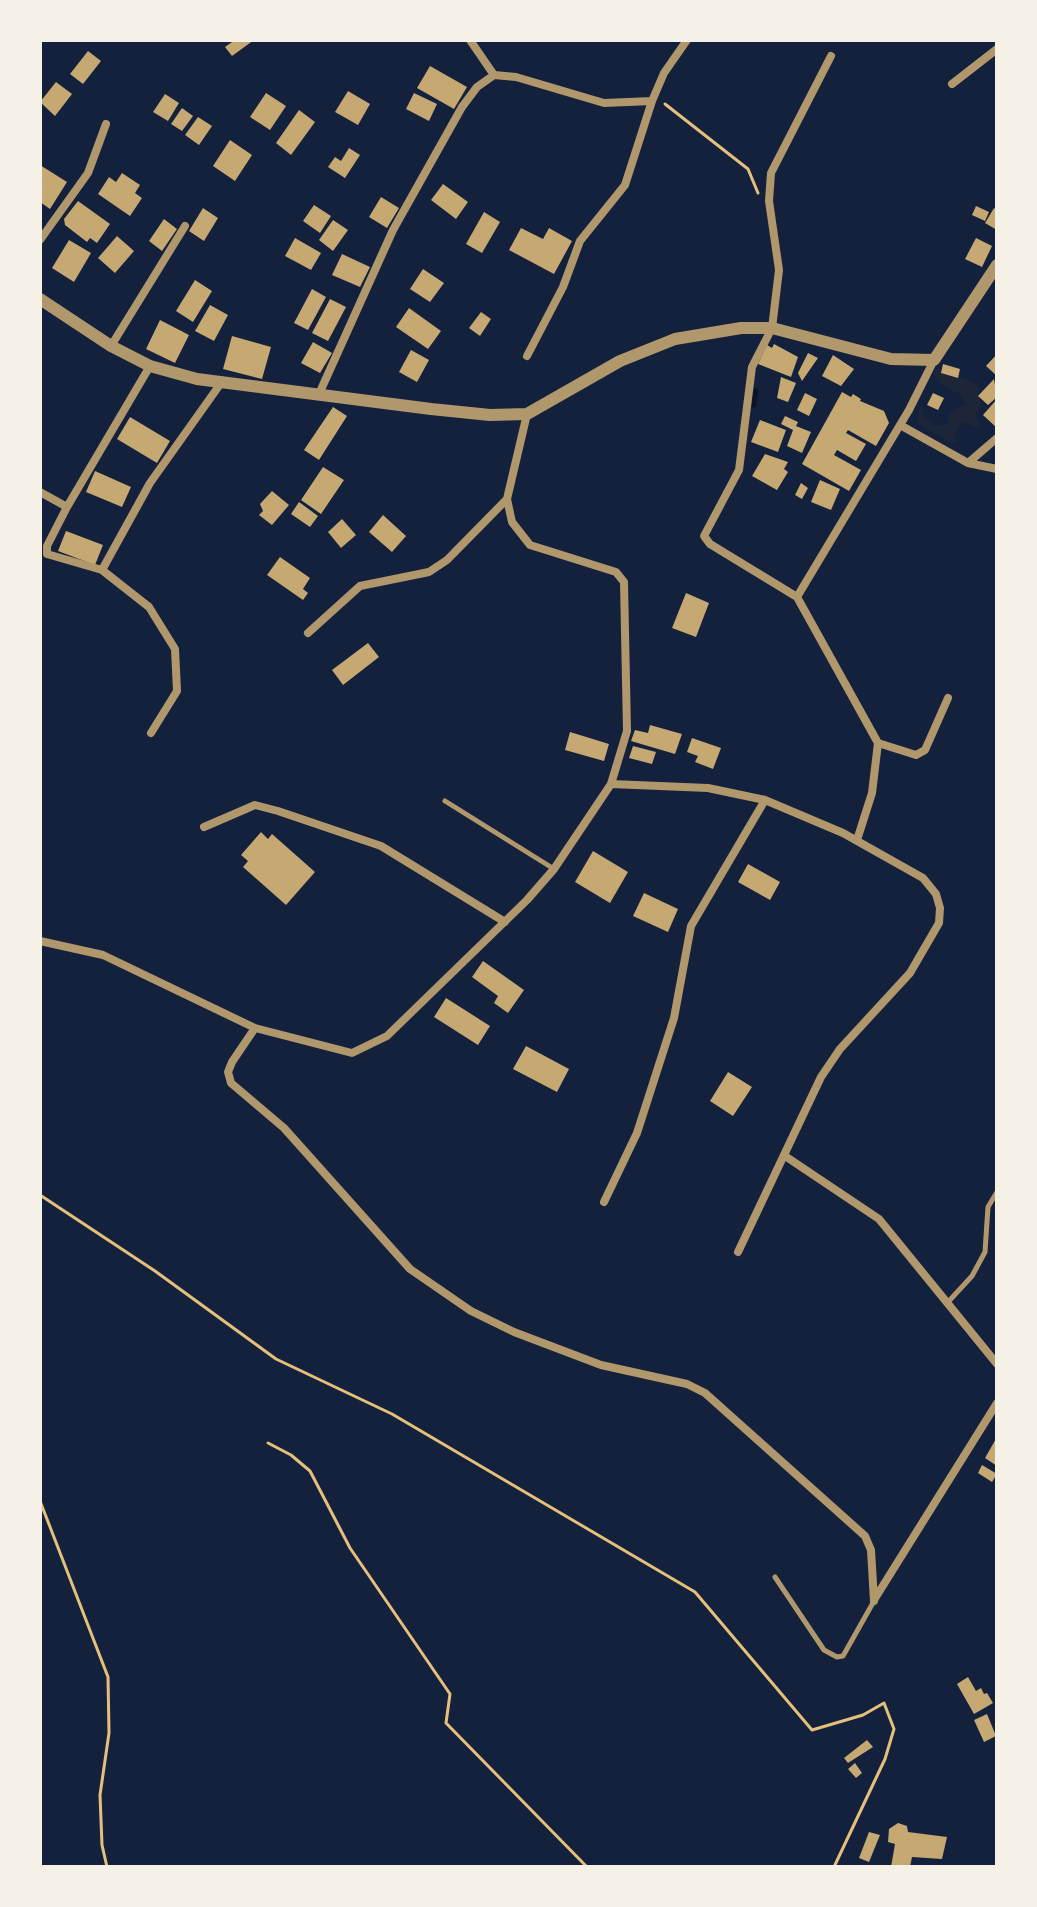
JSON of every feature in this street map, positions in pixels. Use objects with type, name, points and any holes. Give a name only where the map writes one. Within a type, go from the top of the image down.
[{"type":"street","points":[[470,40],[494,75]]},
{"type":"street","points":[[527,356],[563,287],[580,241],[625,185],[652,101],[664,73],[687,40]]},
{"type":"street","points":[[952,84],[997,49]]},
{"type":"street","points":[[831,56],[771,173],[770,208],[779,270],[772,328],[752,367],[739,470],[704,536],[710,544],[797,597],[878,743],[872,793],[857,840]]},
{"type":"street","points":[[319,394],[393,230],[462,107],[477,87],[494,75],[516,77],[604,103],[652,101]]},
{"type":"street","points":[[40,240],[88,173],[106,124]]},
{"type":"street","points":[[111,346],[185,226]]},
{"type":"street","points":[[797,597],[900,425],[934,360],[997,265]]},
{"type":"street","points":[[41,302],[111,346],[150,366],[221,383],[490,415],[527,414],[620,361],[675,339],[741,328],[772,328],[891,359],[934,360]]},
{"type":"street","points":[[150,366],[67,507],[47,546],[47,554],[102,570],[149,607],[175,649],[177,691],[151,733]]},
{"type":"street","points":[[102,570],[150,483],[221,383]]},
{"type":"street","points":[[40,941],[103,955],[255,1028],[352,1053],[387,1036],[505,922],[554,869],[611,784],[627,731],[624,582],[616,572],[530,545],[512,522],[507,499],[527,414]]},
{"type":"street","points":[[900,425],[968,463],[997,469]]},
{"type":"street","points":[[968,463],[997,438]]},
{"type":"street","points":[[40,492],[67,507]]},
{"type":"street","points":[[308,633],[360,586],[429,572],[447,560],[507,499]]},
{"type":"street","points":[[878,743],[916,755],[925,750],[948,698]]},
{"type":"street","points":[[611,784],[708,788],[765,800],[857,840],[923,878],[936,894],[940,908],[939,923],[910,973],[840,1049],[821,1077],[738,1252]]},
{"type":"street","points":[[604,1202],[625,1163],[666,1043],[691,926],[765,800]]},
{"type":"street","points":[[204,827],[255,805],[278,811],[381,846],[505,922]]},
{"type":"street","points":[[255,1028],[232,1062],[228,1072],[231,1083],[284,1128],[410,1269],[471,1311],[514,1332],[601,1365],[687,1384],[705,1393],[865,1536],[871,1550],[874,1601]]},
{"type":"street","points":[[785,1156],[879,1219],[949,1301],[997,1364]]},
{"type":"street","points":[[874,1601],[997,1403]]},
{"type":"lane","points":[[445,801],[554,869]]},
{"type":"lane","points":[[949,1301],[972,1276],[985,1252],[988,1207],[997,1192]]},
{"type":"lane","points":[[775,1577],[824,1650],[837,1657],[843,1656],[874,1601]]},
{"type":"path","points":[[652,101],[669,105],[748,169],[752,185],[770,208]]},
{"type":"path","points":[[40,1195],[155,1271],[276,1359],[392,1414],[695,1592],[812,1730],[863,1715],[884,1703],[894,1729],[885,1759],[834,1867]]},
{"type":"path","points":[[268,1443],[291,1455],[310,1471],[350,1548],[450,1694],[446,1723],[587,1867]]},
{"type":"path","points":[[40,1501],[108,1677],[109,1733],[100,1795],[102,1845],[107,1867]]},
{"type":"shaded area","points":[[938,368],[977,384],[981,404],[976,415],[982,430],[962,422],[954,435],[959,443],[948,442],[917,423],[920,406],[923,405],[923,415],[934,426],[947,425],[950,411],[965,405],[960,394],[947,389],[933,374]]},
{"type":"building","points":[[235,40],[254,40],[232,56],[225,47]]},
{"type":"building","points":[[88,51],[101,61],[83,84],[70,74]]},
{"type":"building","points":[[430,66],[467,87],[454,109],[417,88]]},
{"type":"building","points":[[56,82],[72,94],[55,116],[40,102]]},
{"type":"building","points":[[348,91],[370,104],[358,125],[335,112]]},
{"type":"building","points":[[266,93],[286,106],[270,130],[250,117]]},
{"type":"building","points":[[414,93],[437,104],[429,121],[406,109]]},
{"type":"building","points":[[165,94],[179,103],[168,121],[153,112]]},
{"type":"building","points":[[182,108],[193,116],[182,131],[171,124]]},
{"type":"building","points":[[299,110],[315,122],[291,155],[276,143]]},
{"type":"building","points":[[198,117],[212,126],[199,145],[185,135]]},
{"type":"building","points":[[230,140],[252,155],[235,181],[213,166]]},
{"type":"building","points":[[349,148],[360,155],[345,178],[328,167],[335,157],[341,161]]},
{"type":"building","points":[[40,165],[67,182],[50,209],[40,202]]},
{"type":"building","points":[[122,173],[140,185],[135,193],[142,198],[130,216],[98,194],[109,177],[116,182]]},
{"type":"building","points":[[443,184],[468,202],[456,219],[431,200]]},
{"type":"building","points":[[381,197],[399,208],[387,228],[369,217]]},
{"type":"building","points":[[78,201],[110,224],[97,243],[90,238],[87,242],[65,225],[64,219]]},
{"type":"building","points":[[314,205],[331,216],[320,233],[303,221]]},
{"type":"building","points":[[976,206],[989,212],[985,221],[972,215]]},
{"type":"building","points":[[203,208],[218,218],[204,241],[189,231]]},
{"type":"building","points":[[994,208],[997,210],[997,230],[985,223]]},
{"type":"building","points":[[484,212],[500,222],[482,253],[466,244]]},
{"type":"building","points":[[164,219],[177,229],[162,251],[149,241]]},
{"type":"building","points":[[333,220],[348,230],[333,251],[319,240]]},
{"type":"building","points":[[521,228],[543,239],[549,228],[572,241],[554,274],[509,250]]},
{"type":"building","points":[[117,236],[134,251],[115,273],[98,258]]},
{"type":"building","points":[[295,238],[321,253],[311,270],[285,256]]},
{"type":"building","points":[[976,238],[992,246],[982,267],[965,259]]},
{"type":"building","points":[[69,240],[91,253],[74,282],[52,268]]},
{"type":"building","points":[[342,254],[370,267],[360,287],[332,275]]},
{"type":"building","points":[[423,269],[444,283],[430,302],[410,289]]},
{"type":"building","points":[[195,280],[212,291],[193,322],[176,311]]},
{"type":"building","points":[[312,289],[326,297],[308,330],[294,323]]},
{"type":"building","points":[[330,299],[346,307],[328,341],[312,333]]},
{"type":"building","points":[[210,305],[228,315],[214,341],[195,331]]},
{"type":"building","points":[[409,308],[441,331],[428,349],[396,327]]},
{"type":"building","points":[[481,312],[491,319],[480,336],[469,328]]},
{"type":"building","points":[[160,320],[189,335],[175,363],[146,349]]},
{"type":"building","points":[[232,336],[271,347],[262,379],[223,369]]},
{"type":"building","points":[[313,342],[332,353],[320,373],[301,363]]},
{"type":"building","points":[[774,344],[798,357],[791,377],[758,364],[767,345],[772,348]]},
{"type":"building","points":[[411,350],[429,360],[417,382],[399,372]]},
{"type":"building","points":[[808,353],[818,358],[802,381],[798,373]]},
{"type":"building","points":[[997,354],[997,376],[986,366]]},
{"type":"building","points":[[833,355],[854,369],[841,386],[822,376]]},
{"type":"building","points":[[943,364],[960,369],[958,378],[941,373]]},
{"type":"building","points":[[781,377],[796,383],[788,402],[777,398]]},
{"type":"building","points":[[994,379],[997,397],[988,405],[978,396]]},
{"type":"building","points":[[842,392],[851,397],[853,394],[860,401],[884,411],[889,423],[876,446],[848,430],[846,433],[866,444],[856,461],[837,450],[834,455],[861,470],[849,491],[802,464]]},
{"type":"building","points":[[805,393],[817,399],[809,416],[797,410]]},
{"type":"building","points":[[933,393],[944,398],[938,410],[927,405]]},
{"type":"building","points":[[997,399],[997,428],[983,415]]},
{"type":"building","points":[[333,407],[347,416],[319,460],[304,450]]},
{"type":"building","points":[[785,416],[798,422],[796,426],[811,432],[802,453],[787,446],[793,430],[781,424]]},
{"type":"building","points":[[130,417],[170,441],[157,463],[117,439]]},
{"type":"building","points":[[760,420],[786,430],[778,452],[751,442]]},
{"type":"building","points":[[765,454],[788,462],[784,469],[788,472],[777,490],[752,476]]},
{"type":"building","points":[[323,467],[344,480],[321,514],[301,500]]},
{"type":"building","points":[[95,471],[131,487],[122,507],[86,492]]},
{"type":"building","points":[[820,480],[840,489],[831,510],[811,502]]},
{"type":"building","points":[[801,483],[808,488],[802,499],[795,495]]},
{"type":"building","points":[[272,491],[289,505],[272,525],[259,515],[263,511],[260,504]]},
{"type":"building","points":[[299,502],[318,516],[310,527],[291,514]]},
{"type":"building","points":[[383,515],[406,536],[392,552],[369,532]]},
{"type":"building","points":[[342,519],[356,535],[341,548],[328,532]]},
{"type":"building","points":[[66,531],[103,545],[95,565],[58,551]]},
{"type":"building","points":[[280,557],[310,578],[303,589],[308,593],[303,600],[267,575]]},
{"type":"building","points":[[686,593],[709,603],[696,637],[672,628]]},
{"type":"building","points":[[368,643],[379,657],[343,685],[332,670]]},
{"type":"building","points":[[650,725],[682,734],[675,754],[631,741],[635,730],[648,733]]},
{"type":"building","points":[[570,732],[609,744],[604,761],[565,750]]},
{"type":"building","points":[[692,738],[721,748],[713,769],[695,762],[698,756],[687,752]]},
{"type":"building","points":[[633,746],[656,752],[652,764],[629,758]]},
{"type":"building","points":[[261,832],[268,839],[272,834],[315,872],[286,905],[243,867],[248,861],[241,855]]},
{"type":"building","points":[[593,851],[628,872],[610,903],[575,882]]},
{"type":"building","points":[[748,864],[780,882],[770,900],[738,882]]},
{"type":"building","points":[[644,893],[678,909],[668,932],[633,916]]},
{"type":"building","points":[[483,961],[524,990],[508,1013],[494,1003],[498,996],[472,977]]},
{"type":"building","points":[[446,998],[490,1026],[478,1045],[434,1017]]},
{"type":"building","points":[[526,1046],[569,1069],[557,1092],[513,1069]]},
{"type":"building","points":[[728,1072],[752,1087],[733,1116],[710,1101]]},
{"type":"building","points":[[997,1437],[997,1466],[985,1458]]},
{"type":"building","points":[[982,1465],[997,1474],[992,1482],[978,1473]]},
{"type":"building","points":[[968,1677],[976,1691],[981,1688],[993,1703],[974,1714],[957,1684]]},
{"type":"building","points":[[987,1714],[996,1736],[984,1742],[974,1720]]},
{"type":"building","points":[[867,1740],[873,1747],[848,1763],[844,1758]]},
{"type":"building","points":[[855,1763],[862,1773],[856,1778],[848,1769]]},
{"type":"building","points":[[898,1823],[907,1826],[908,1832],[947,1837],[942,1859],[912,1857],[910,1867],[891,1867],[895,1844],[888,1842],[889,1829]]},
{"type":"building","points":[[869,1832],[880,1835],[869,1862],[859,1858]]},
{"type":"waterway","points":[[754,405],[756,391]]}]
